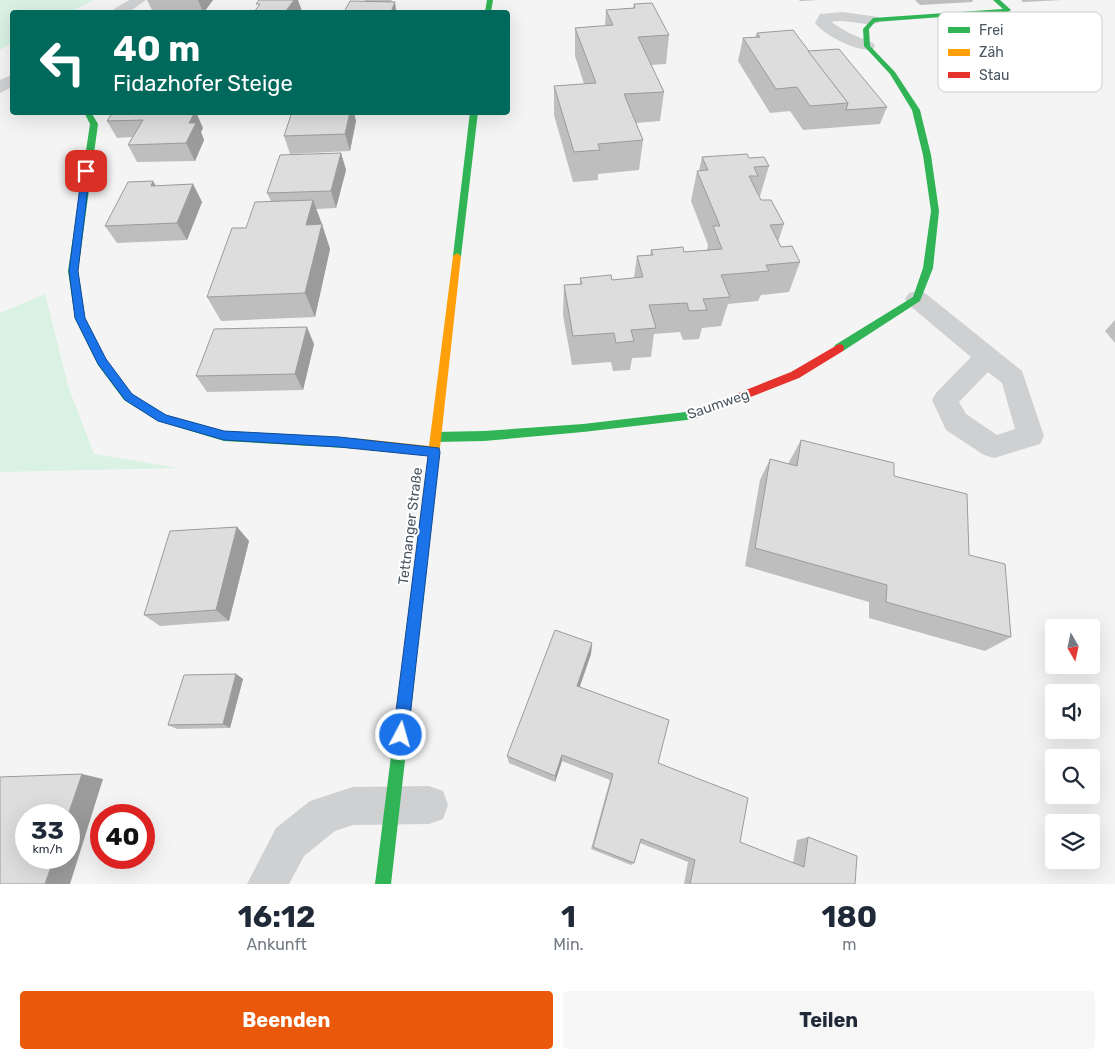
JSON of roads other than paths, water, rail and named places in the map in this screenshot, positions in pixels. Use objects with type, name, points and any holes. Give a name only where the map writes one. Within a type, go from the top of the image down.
[{"type":"street","points":[[122,10],[139,0]]},
{"type":"street","points":[[977,12],[1008,10],[996,0]]},
{"type":"street","points":[[938,14],[873,20],[858,17],[825,17],[823,23],[830,30],[867,46],[893,73],[916,110],[927,155],[935,211],[928,268],[917,300],[987,357]]},
{"type":"street","points":[[867,46],[866,29],[873,20]]},
{"type":"street","points":[[91,115],[94,124],[73,271],[80,318],[102,362],[128,397],[162,418],[224,436],[339,442],[434,452]]},
{"type":"street","name":"Tettnanger Straße","points":[[383,884],[463,192],[474,115]]},
{"type":"street","name":"Saumweg","points":[[436,437],[484,436],[583,428],[696,415],[795,375],[917,300]]},
{"type":"street","points":[[267,884],[290,842],[324,815],[353,806],[430,805]]}]
